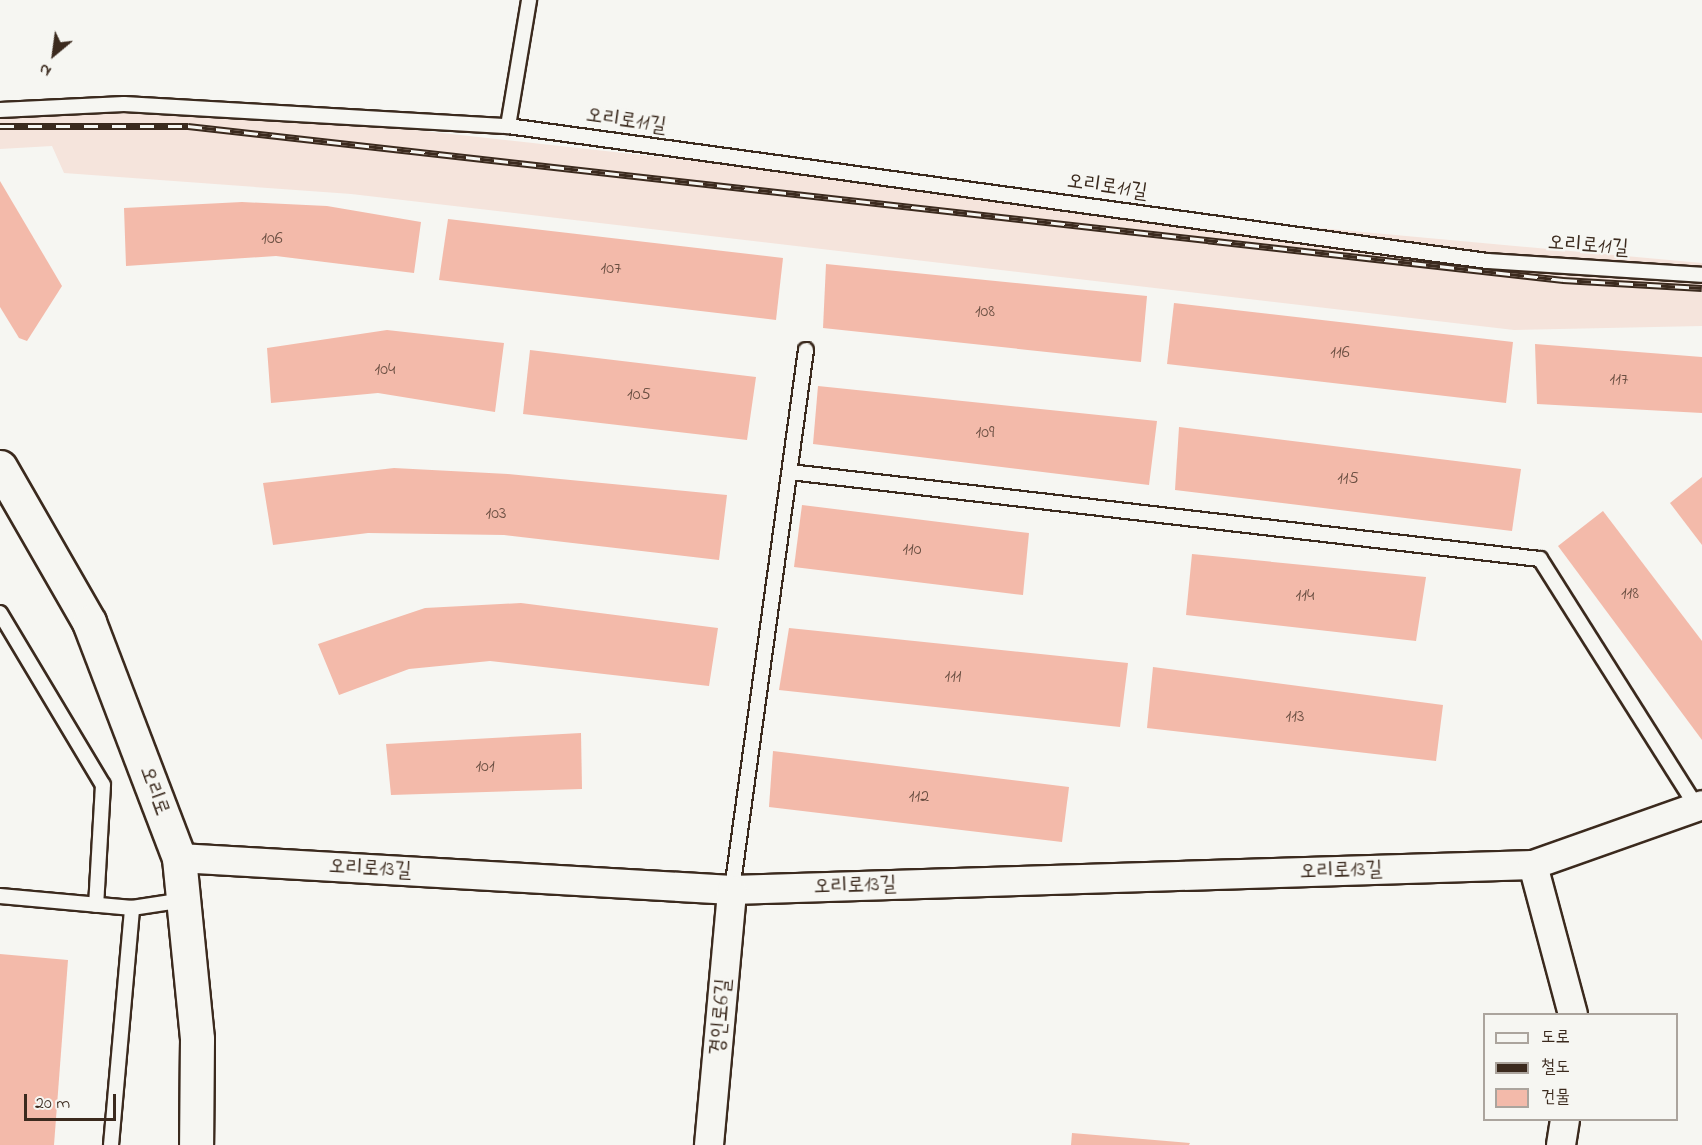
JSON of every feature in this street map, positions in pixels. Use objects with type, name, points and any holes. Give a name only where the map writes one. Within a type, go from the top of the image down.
[{"type":"main road","name":"오리로","points":[[0,467],[89,622],[179,858],[197,1039],[196,1145]]},
{"type":"street","name":"오리로13길","points":[[179,858],[732,890],[1533,865],[1700,806]]},
{"type":"street","points":[[1533,865],[1574,1013]]},
{"type":"street","name":"경인로6길","points":[[709,1145],[732,890]]},
{"type":"street","points":[[1561,1145],[1565,1121]]},
{"type":"lane","points":[[508,126],[529,0]]},
{"type":"lane","name":"오리로11길","points":[[0,110],[124,104],[508,126],[1487,261],[1702,275]]},
{"type":"lane","points":[[732,890],[806,350]]},
{"type":"lane","points":[[790,472],[1540,559],[1700,806]]},
{"type":"lane","points":[[0,614],[103,785],[96,905]]},
{"type":"lane","points":[[0,896],[132,908],[184,900]]},
{"type":"lane","points":[[111,1145],[132,908]]},
{"type":"shaded area","points":[[178,104],[1243,221],[1702,263],[1702,326],[1514,330],[351,194],[64,173],[52,146],[0,149],[0,105]]},
{"type":"building","points":[[0,181],[62,286],[27,341],[19,338],[0,307]]},
{"type":"building","points":[[242,202],[327,206],[421,222],[414,273],[276,256],[126,266],[124,208]]},
{"type":"building","points":[[448,219],[783,258],[776,320],[439,280]]},
{"type":"building","points":[[826,264],[1147,296],[1141,362],[823,328]]},
{"type":"building","points":[[1174,303],[1513,342],[1506,403],[1167,364]]},
{"type":"building","points":[[387,330],[504,343],[495,412],[378,393],[271,403],[267,348]]},
{"type":"building","points":[[1535,344],[1702,357],[1702,413],[1537,404]]},
{"type":"building","points":[[530,350],[756,377],[747,440],[523,414]]},
{"type":"building","points":[[818,386],[1157,421],[1149,485],[813,444]]},
{"type":"building","points":[[1179,427],[1521,469],[1512,531],[1175,490]]},
{"type":"building","points":[[394,468],[508,474],[727,495],[719,560],[504,535],[368,533],[273,545],[263,483]]},
{"type":"building","points":[[1702,477],[1702,545],[1670,503]]},
{"type":"building","points":[[802,505],[1029,533],[1023,595],[794,567]]},
{"type":"building","points":[[1603,511],[1702,641],[1702,740],[1558,546]]},
{"type":"building","points":[[1192,554],[1426,577],[1416,641],[1186,615]]},
{"type":"building","points":[[521,603],[718,628],[709,686],[490,661],[409,669],[339,695],[318,644],[425,608]]},
{"type":"building","points":[[789,628],[1128,663],[1120,727],[779,690]]},
{"type":"building","points":[[1153,667],[1443,705],[1436,761],[1147,728]]},
{"type":"building","points":[[581,733],[582,789],[391,795],[386,744]]},
{"type":"building","points":[[773,751],[1069,787],[1062,842],[769,807]]},
{"type":"building","points":[[0,954],[68,960],[54,1145],[0,1145]]},
{"type":"building","points":[[1072,1133],[1190,1143],[1189,1145],[1071,1145]]},
{"type":"railway","points":[[0,126],[188,126],[1563,280],[1702,288]]}]
